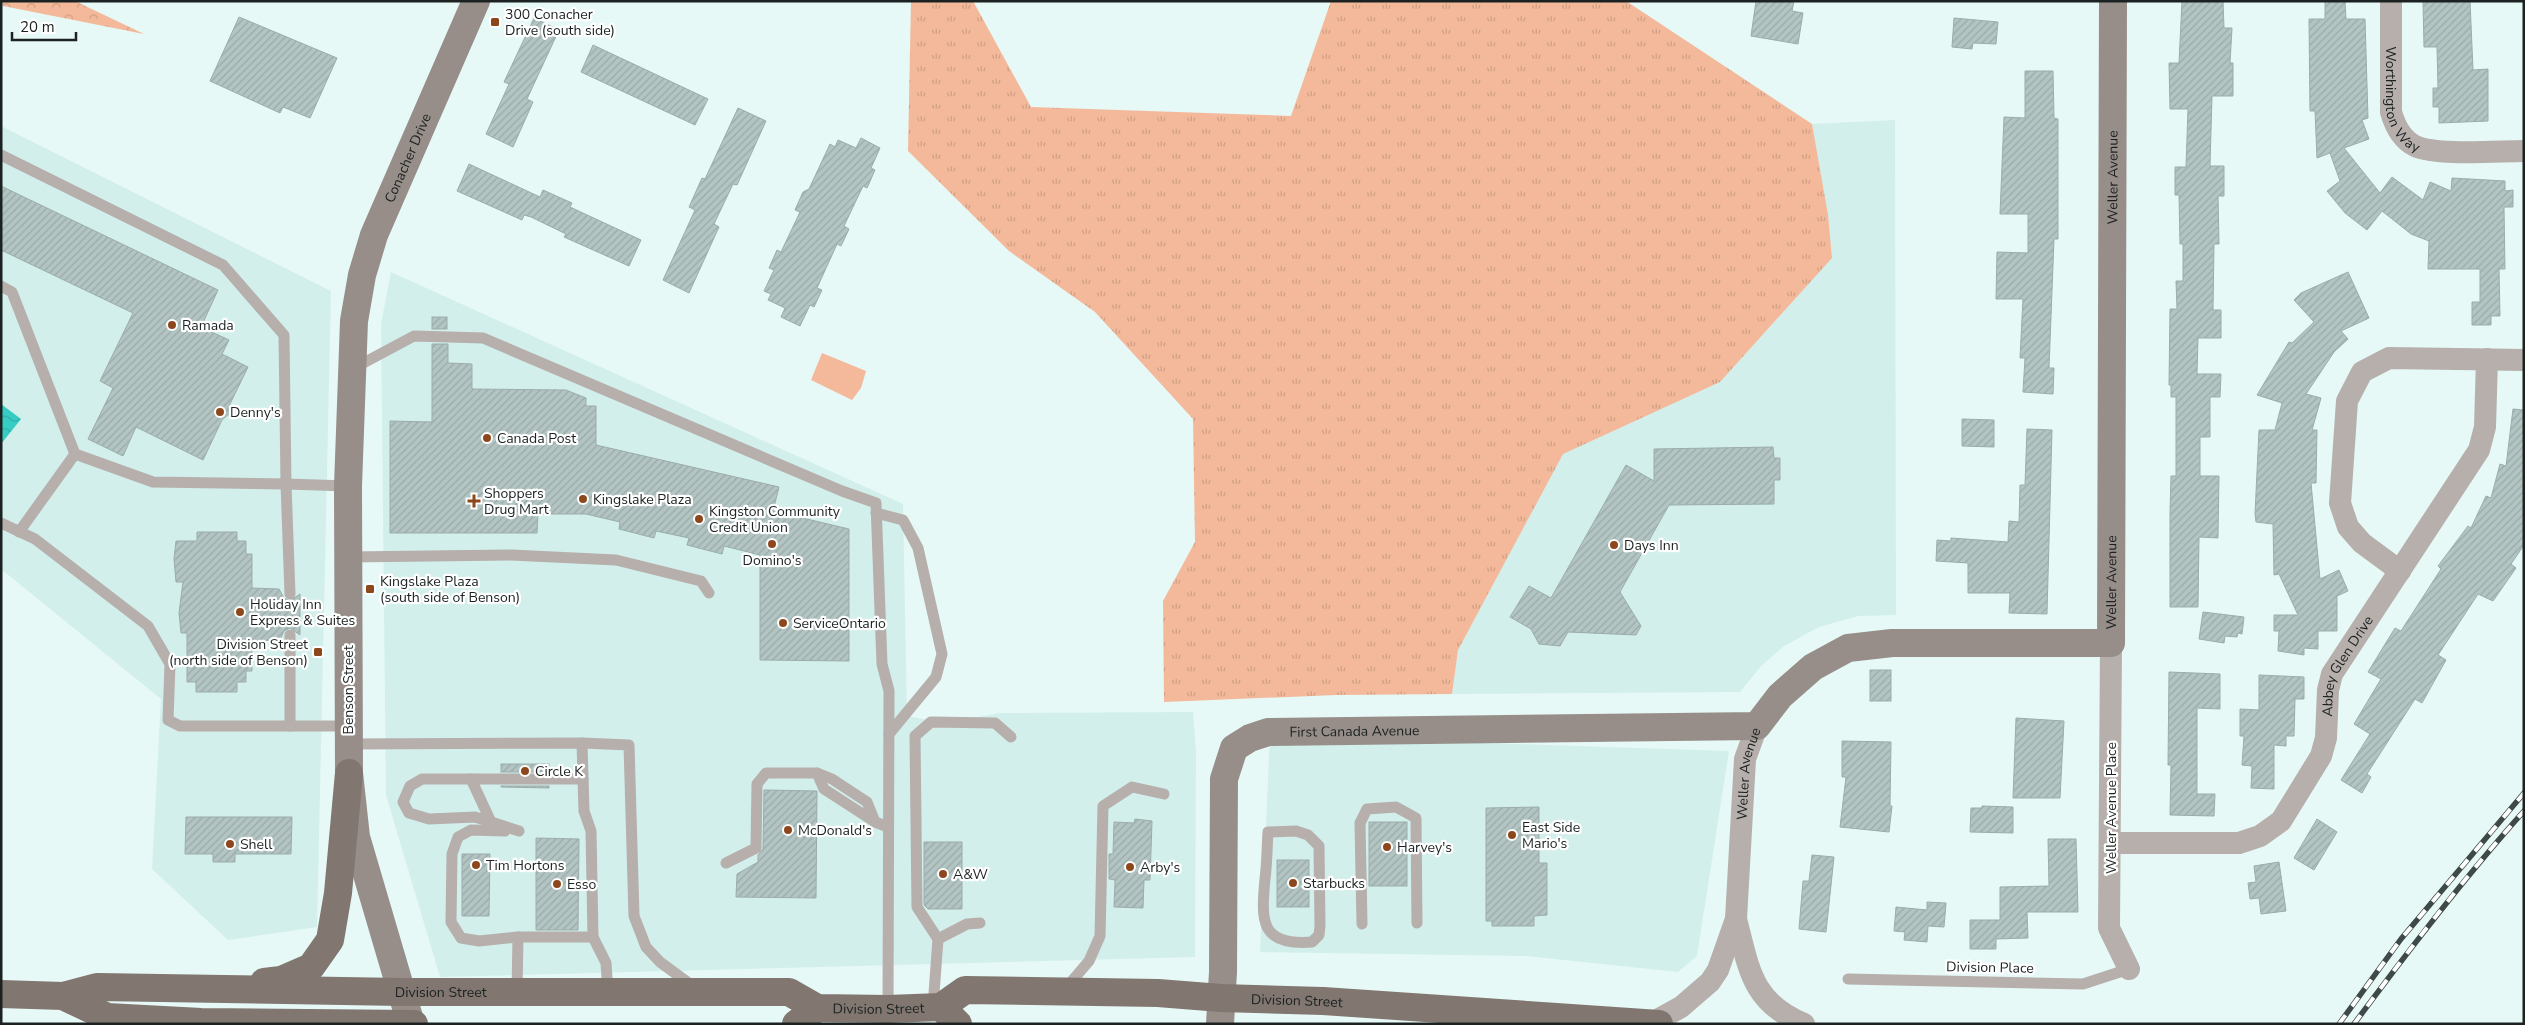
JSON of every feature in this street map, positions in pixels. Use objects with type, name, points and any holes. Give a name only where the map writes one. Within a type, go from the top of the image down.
[{"type":"main road","points":[[216,990],[281,980],[311,967],[330,940],[338,893],[349,773]]},
{"type":"main road","name":"Division Street","points":[[1,994],[63,996],[97,987],[517,993],[789,992],[814,1017],[888,1009],[944,1012],[965,990],[1158,993],[1221,1011],[1323,1000],[1659,1024]]},
{"type":"main road","name":"Division Street","points":[[63,996],[107,1017],[201,1022],[412,1024]]},
{"type":"street","name":"Conacher Drive","points":[[354,321],[362,275],[374,235],[476,1]]},
{"type":"street","name":"Weller Avenue","points":[[1652,1023],[1681,1007],[1710,982],[1718,970],[1736,919],[1745,759],[1758,726],[1780,696],[1813,667],[1848,648],[1892,643],[2111,643],[2113,1]]},
{"type":"street","name":"Worthington Way","points":[[2391,1],[2391,112],[2395,126],[2403,137],[2414,146],[2429,150],[2524,151]]},
{"type":"street","name":"Benson Street","points":[[354,321],[348,486],[349,773],[356,836],[412,1024]]},
{"type":"street","points":[[2400,571],[2362,543],[2348,527],[2340,503],[2347,400],[2362,372],[2389,358],[2524,360]]},
{"type":"street","name":"Abbey Glen Drive","points":[[2111,843],[2239,843],[2260,836],[2281,821],[2321,756],[2326,738],[2328,690],[2332,674],[2479,450],[2485,427],[2487,359]]},
{"type":"street","name":"Weller Avenue Place","points":[[2111,643],[2109,928],[2129,969]]},
{"type":"street","name":"First Canada Avenue","points":[[1221,1011],[1224,779],[1234,748],[1250,738],[1268,732],[1758,726]]},
{"type":"street","name":"Weller Avenue","points":[[1736,919],[1750,972],[1763,997],[1794,1020],[1804,1024]]},
{"type":"lane","points":[[1,155],[223,266],[284,336],[290,594]]},
{"type":"lane","points":[[1,286],[12,292],[75,454],[153,482],[348,486]]},
{"type":"lane","points":[[352,369],[414,336],[483,338],[834,488],[876,503],[882,664],[888,691],[888,1009]]},
{"type":"lane","points":[[19,532],[75,454]]},
{"type":"lane","points":[[876,513],[903,520],[918,548],[942,654],[936,677],[889,734]]},
{"type":"lane","points":[[1,523],[35,539],[148,626],[170,664],[168,720],[180,726],[290,726],[348,735],[629,745],[634,916],[646,948],[660,962],[702,992]]},
{"type":"lane","points":[[348,557],[511,555],[616,560],[701,581],[709,593]]},
{"type":"lane","points":[[290,635],[290,726]]},
{"type":"lane","points":[[944,1012],[938,939],[917,907],[915,736],[931,722],[995,723],[1011,736]]},
{"type":"lane","points":[[582,743],[584,811],[591,831],[593,937],[606,963],[608,992]]},
{"type":"lane","points":[[726,863],[756,848],[757,784],[766,773],[817,773],[824,789],[875,822],[888,827]]},
{"type":"lane","points":[[583,779],[422,779],[410,786],[403,802],[409,813],[429,819],[475,817],[519,831],[471,830],[458,837],[452,854],[451,922],[461,938],[479,941],[518,937],[593,937]]},
{"type":"lane","points":[[471,779],[491,822]]},
{"type":"lane","points":[[1063,992],[1089,961],[1100,936],[1102,806],[1132,787],[1164,794]]},
{"type":"lane","points":[[1362,924],[1360,823],[1367,809],[1396,807],[1416,818],[1416,923]]},
{"type":"lane","points":[[1296,831],[1308,835],[1319,846],[1319,935],[1312,942],[1291,943],[1274,936],[1266,926],[1262,909],[1268,832],[1296,831]]},
{"type":"lane","points":[[938,939],[967,924],[980,923]]},
{"type":"lane","points":[[517,993],[518,937]]},
{"type":"lane","name":"Division Place","points":[[1848,979],[2083,984],[2129,969]]},
{"type":"shaded area","points":[[1895,120],[1896,615],[1858,616],[1819,627],[1784,646],[1761,666],[1740,692],[1452,694],[1458,650],[1563,453],[1720,382],[1831,259],[1812,124]]},
{"type":"shaded area","points":[[1,126],[331,291],[317,927],[228,940],[152,869],[161,699],[1,569]]},
{"type":"shaded area","name":"Kingslake Plaza","points":[[391,272],[903,504],[907,716],[945,723],[1000,713],[1193,712],[1196,751],[1195,957],[440,977],[386,795],[381,324]]},
{"type":"shaded area","points":[[1270,736],[1729,751],[1697,956],[1678,972],[1526,956],[1260,952]]},
{"type":"green space","points":[[1,1],[75,1],[144,34],[3,6]]},
{"type":"green space","points":[[911,1],[973,1],[1031,107],[1291,116],[1331,1],[1626,1],[1812,124],[1828,215],[1832,258],[1720,382],[1563,454],[1458,650],[1452,694],[1336,695],[1164,702],[1163,601],[1195,542],[1193,419],[1095,312],[1009,251],[908,151]]},
{"type":"green space","points":[[822,353],[866,371],[861,388],[852,400],[811,380]]},
{"type":"water","points":[[1,404],[21,419],[1,444]]},
{"type":"building","points":[[1756,1],[1794,1],[1792,11],[1803,13],[1798,44],[1751,36]]},
{"type":"building","points":[[2182,1],[2223,1],[2224,28],[2232,28],[2230,63],[2233,63],[2233,96],[2212,96],[2210,166],[2224,166],[2224,196],[2218,196],[2219,244],[2214,244],[2213,310],[2221,310],[2221,338],[2198,338],[2197,374],[2221,374],[2220,397],[2210,397],[2210,437],[2200,437],[2200,476],[2219,476],[2218,538],[2199,537],[2198,607],[2170,607],[2171,476],[2176,476],[2176,397],[2171,397],[2171,385],[2169,385],[2170,309],[2177,309],[2176,281],[2183,281],[2183,244],[2180,244],[2179,195],[2175,195],[2175,167],[2186,167],[2188,109],[2170,109],[2169,63],[2179,63]]},
{"type":"building","points":[[2325,1],[2345,1],[2346,19],[2365,19],[2368,118],[2362,120],[2369,139],[2344,148],[2380,193],[2392,177],[2423,200],[2430,182],[2451,191],[2452,178],[2505,181],[2505,191],[2513,190],[2513,207],[2504,207],[2505,269],[2499,269],[2500,316],[2491,316],[2491,325],[2472,325],[2472,302],[2480,302],[2480,269],[2428,269],[2429,241],[2411,234],[2382,211],[2367,230],[2345,213],[2327,191],[2340,181],[2330,153],[2317,158],[2315,111],[2310,111],[2309,19],[2325,19]]},
{"type":"building","points":[[2423,1],[2470,1],[2473,70],[2488,69],[2488,121],[2439,123],[2439,107],[2433,107],[2433,88],[2438,88],[2437,47],[2424,47]]},
{"type":"building","points":[[239,17],[337,58],[310,118],[283,107],[280,113],[210,81]]},
{"type":"building","points":[[534,18],[559,30],[527,99],[533,102],[513,147],[486,134],[509,84],[504,82]]},
{"type":"building","points":[[1954,18],[1998,22],[1996,44],[1973,43],[1972,49],[1952,47]]},
{"type":"building","points":[[593,45],[708,99],[695,125],[581,72]]},
{"type":"building","points":[[2025,71],[2053,71],[2054,118],[2058,119],[2058,239],[2054,239],[2049,368],[2054,368],[2053,394],[2023,392],[2025,358],[2020,358],[2023,299],[1996,299],[1997,252],[2028,253],[2028,214],[2000,214],[2004,117],[2025,118]]},
{"type":"building","points":[[738,108],[766,121],[737,185],[733,184],[714,224],[719,227],[689,293],[663,280],[695,210],[689,207],[702,178],[705,179]]},
{"type":"building","points":[[861,138],[880,148],[871,168],[875,170],[867,188],[863,186],[844,226],[849,229],[841,246],[837,244],[817,288],[822,290],[814,307],[810,305],[800,326],[781,317],[785,308],[768,300],[771,294],[764,291],[774,270],[769,268],[777,250],[781,252],[800,212],[795,210],[803,192],[809,189],[830,144],[835,147],[838,140],[856,148]]},
{"type":"building","points":[[469,164],[540,197],[543,190],[572,203],[570,207],[641,240],[629,266],[564,237],[566,234],[531,217],[524,215],[522,220],[457,191]]},
{"type":"building","name":"Ramada","points":[[1,186],[218,290],[201,327],[229,340],[222,354],[248,367],[230,404],[229,414],[222,420],[203,460],[136,427],[123,456],[88,439],[113,388],[100,381],[133,313],[1,250]]},
{"type":"building","points":[[2348,272],[2369,318],[2341,331],[2348,339],[2334,352],[2306,394],[2321,398],[2312,430],[2317,430],[2316,483],[2311,483],[2320,579],[2339,570],[2348,591],[2337,596],[2337,631],[2318,631],[2318,649],[2304,648],[2304,655],[2278,651],[2279,631],[2274,631],[2274,615],[2298,615],[2279,574],[2274,575],[2273,524],[2256,522],[2259,430],[2275,430],[2282,403],[2257,395],[2289,342],[2292,343],[2314,322],[2294,300],[2301,293]]},
{"type":"building","points":[[432,317],[447,317],[447,329],[432,329]]},
{"type":"building","name":"Kingslake Plaza","points":[[432,344],[448,344],[448,363],[472,364],[472,389],[566,390],[586,398],[586,406],[596,406],[596,445],[779,487],[773,511],[849,529],[849,661],[760,660],[760,555],[724,546],[722,554],[687,545],[689,538],[656,531],[654,538],[619,529],[620,522],[586,514],[538,514],[537,533],[390,533],[390,421],[432,422]]},
{"type":"building","points":[[2513,409],[2524,410],[2524,545],[2511,564],[2516,568],[2493,601],[2478,594],[2438,655],[2446,660],[2422,703],[2415,699],[2367,774],[2371,777],[2362,793],[2341,780],[2370,734],[2354,724],[2381,679],[2368,672],[2395,628],[2401,631],[2441,569],[2438,566],[2468,526],[2471,528],[2486,496],[2491,498],[2500,464],[2506,466]]},
{"type":"building","points":[[1962,419],[1994,420],[1994,447],[1962,446]]},
{"type":"building","points":[[2027,429],[2052,430],[2047,614],[2009,613],[2010,593],[1968,593],[1968,563],[1936,561],[1937,540],[1951,541],[1951,538],[2008,542],[2009,521],[2019,522],[2020,485],[2025,485]]},
{"type":"building","name":"Days Inn","points":[[1773,447],[1774,458],[1780,458],[1780,480],[1774,480],[1774,504],[1669,505],[1620,592],[1641,626],[1636,635],[1568,632],[1560,646],[1539,644],[1531,629],[1510,617],[1529,586],[1551,598],[1626,465],[1654,481],[1654,449]]},
{"type":"building","name":"Holiday Inn Express & Suites","points":[[197,532],[237,532],[237,541],[246,541],[246,554],[252,554],[252,588],[279,589],[284,598],[290,601],[300,594],[300,635],[290,628],[284,631],[280,640],[252,641],[252,671],[246,671],[246,682],[237,682],[237,692],[196,692],[196,682],[187,682],[187,633],[181,633],[179,613],[183,582],[176,582],[174,559],[176,541],[197,541]]},
{"type":"building","points":[[2203,612],[2244,617],[2242,634],[2238,633],[2237,637],[2225,636],[2224,643],[2199,639]]},
{"type":"building","points":[[1870,670],[1891,670],[1891,701],[1870,701]]},
{"type":"building","points":[[2169,672],[2220,674],[2220,709],[2197,708],[2197,794],[2215,794],[2214,816],[2170,815],[2171,765],[2168,765]]},
{"type":"building","points":[[2259,675],[2304,677],[2304,699],[2295,699],[2294,736],[2286,736],[2286,746],[2274,745],[2274,789],[2251,788],[2252,766],[2242,765],[2244,736],[2240,736],[2240,709],[2259,710]]},
{"type":"building","points":[[2016,718],[2064,721],[2060,798],[2013,798]]},
{"type":"building","points":[[1842,741],[1891,742],[1890,806],[1892,806],[1889,832],[1840,827],[1846,777],[1842,777]]},
{"type":"building","points":[[501,764],[549,764],[549,772],[501,772]]},
{"type":"building","points":[[501,786],[549,786],[549,788],[501,787]]},
{"type":"building","name":"McDonald's","points":[[764,790],[817,791],[816,898],[736,897],[737,874],[758,862],[758,855],[763,849]]},
{"type":"building","points":[[1982,806],[2013,807],[2013,833],[1970,832],[1971,808],[1982,808]]},
{"type":"building","name":"East Side Mario's","points":[[1539,807],[1539,863],[1547,863],[1547,915],[1534,916],[1534,926],[1492,926],[1492,921],[1486,921],[1486,808]]},
{"type":"building","points":[[186,817],[292,817],[291,854],[235,854],[235,862],[213,862],[213,854],[185,854]]},
{"type":"building","name":"Arby's","points":[[1135,819],[1152,821],[1150,880],[1144,880],[1143,908],[1114,907],[1115,880],[1109,879],[1109,854],[1113,854],[1114,822],[1134,823]]},
{"type":"building","points":[[2317,819],[2337,832],[2314,870],[2294,858]]},
{"type":"building","name":"Harvey's","points":[[1369,822],[1407,822],[1407,886],[1369,886]]},
{"type":"building","name":"Esso","points":[[536,838],[579,839],[578,930],[536,930]]},
{"type":"building","points":[[2048,839],[2076,839],[2078,912],[2027,912],[2028,938],[1996,939],[1996,949],[1970,949],[1970,920],[2000,920],[2000,887],[2049,886]]},
{"type":"building","name":"A&W","points":[[924,842],[962,842],[962,909],[928,909],[924,905]]},
{"type":"building","points":[[462,854],[490,854],[489,916],[462,916]]},
{"type":"building","points":[[1812,855],[1834,857],[1826,932],[1799,929],[1803,881],[1809,881]]},
{"type":"building","name":"Starbucks","points":[[1277,860],[1309,860],[1309,907],[1277,907]]},
{"type":"building","points":[[2279,862],[2286,911],[2261,914],[2259,898],[2250,899],[2248,883],[2256,882],[2254,866]]},
{"type":"building","points":[[1927,902],[1946,903],[1944,927],[1928,926],[1927,942],[1904,940],[1905,932],[1894,931],[1896,907],[1927,910]]},
{"type":"railway","points":[[2339,1024],[2401,939],[2524,793]]},
{"type":"railway","points":[[2354,1024],[2436,916],[2524,811]]},
{"type":"place","name":"300 Conacher Drive (south side)","points":[[495,22]]},
{"type":"place","name":"Ramada","points":[[172,325]]},
{"type":"place","name":"Denny's","points":[[220,412]]},
{"type":"place","name":"Canada Post","points":[[487,438]]},
{"type":"place","name":"Kingslake Plaza","points":[[583,499]]},
{"type":"place","name":"Shoppers Drug Mart","points":[[474,501]]},
{"type":"place","name":"Kingston Community Credit Union","points":[[699,519]]},
{"type":"place","name":"Domino's","points":[[772,544]]},
{"type":"place","name":"Days Inn","points":[[1614,545]]},
{"type":"place","name":"Kingslake Plaza (south side of Benson)","points":[[370,589]]},
{"type":"place","name":"Holiday Inn Express & Suites","points":[[240,612]]},
{"type":"place","name":"ServiceOntario","points":[[783,623]]},
{"type":"place","name":"Division Street (north side of Benson)","points":[[318,652]]},
{"type":"place","name":"Circle K","points":[[525,771]]},
{"type":"place","name":"McDonald's","points":[[788,830]]},
{"type":"place","name":"East Side Mario's","points":[[1512,835]]},
{"type":"place","name":"Shell","points":[[230,844]]},
{"type":"place","name":"Harvey's","points":[[1387,847]]},
{"type":"place","name":"Tim Hortons","points":[[476,865]]},
{"type":"place","name":"Arby's","points":[[1130,867]]},
{"type":"place","name":"A&W","points":[[943,874]]},
{"type":"place","name":"Starbucks","points":[[1293,883]]},
{"type":"place","name":"Esso","points":[[557,884]]}]
